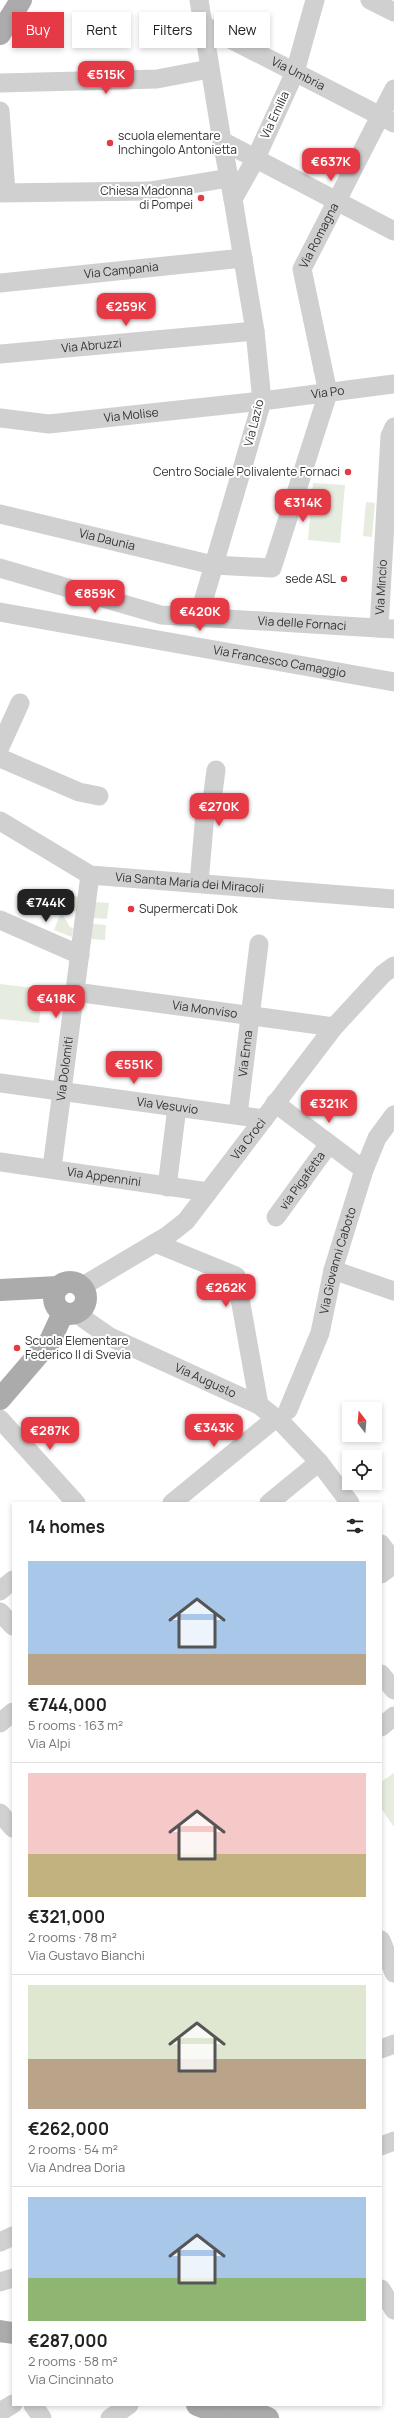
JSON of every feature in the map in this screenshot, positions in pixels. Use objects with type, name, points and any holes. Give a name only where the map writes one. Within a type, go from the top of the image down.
[{"type":"main road","points":[[0,34],[22,0]]},
{"type":"main road","points":[[0,1399],[50,1341],[63,1304],[67,1283],[81,1287]]},
{"type":"main road","points":[[9,1290],[63,1304]]},
{"type":"main road","points":[[0,2331],[12,2333]]},
{"type":"main road","points":[[200,2406],[232,2418]]},
{"type":"main road","points":[[237,2406],[268,2418]]},
{"type":"street","name":"Via Lazio","points":[[199,0],[200,12]]},
{"type":"street","name":"Via Emilia","points":[[233,199],[255,160],[295,72],[315,0]]},
{"type":"street","points":[[370,0],[394,12]]},
{"type":"street","name":"Via Umbria","points":[[206,27],[387,120]]},
{"type":"street","name":"Via Lazio","points":[[198,619],[262,401],[255,331],[205,48]]},
{"type":"street","points":[[0,82],[156,79],[209,69]]},
{"type":"street","name":"Via Romagna","points":[[328,393],[302,269],[337,202],[387,120],[394,89]]},
{"type":"street","points":[[0,111],[3,192],[150,191],[229,178]]},
{"type":"street","points":[[222,141],[255,160],[394,231]]},
{"type":"street","name":"Via Campania","points":[[0,283],[243,258]]},
{"type":"street","name":"Via Abruzzi","points":[[0,354],[255,331]]},
{"type":"street","name":"Via Po","points":[[262,401],[394,384]]},
{"type":"street","name":"Via Daunia","points":[[0,514],[213,564],[272,568],[328,393]]},
{"type":"street","name":"Via Molise","points":[[0,418],[49,424],[262,401]]},
{"type":"street","name":"Via Mincio","points":[[386,629],[390,436],[394,427]]},
{"type":"street","name":"Via delle Fornaci","points":[[0,568],[161,615],[198,619],[386,629]]},
{"type":"street","name":"Via Francesco Camaggio","points":[[0,612],[394,682]]},
{"type":"street","points":[[0,747],[20,703]]},
{"type":"street","points":[[0,758],[79,792],[99,796]]},
{"type":"street","points":[[199,883],[206,802],[212,801],[216,770]]},
{"type":"street","name":"Via Santa Maria dei Miracoli","points":[[0,821],[90,875],[394,899]]},
{"type":"street","name":"Via Dolomiti","points":[[52,1168],[64,1091],[90,875]]},
{"type":"street","points":[[0,920],[80,955]]},
{"type":"street","name":"Via Enna","points":[[238,1116],[259,944]]},
{"type":"street","name":"Via Croci","points":[[81,1287],[155,1243],[186,1221],[334,1027],[383,974],[394,966]]},
{"type":"street","name":"Via Monviso","points":[[75,992],[334,1027]]},
{"type":"street","name":"Via Vesuvio","points":[[0,1083],[264,1119]]},
{"type":"street","points":[[275,1103],[364,1170]]},
{"type":"street","points":[[167,1186],[177,1107]]},
{"type":"street","name":"Via Giovanni Caboto","points":[[282,1414],[320,1333],[333,1270],[364,1170],[377,1138],[394,1115]]},
{"type":"street","name":"via Pigafetta","points":[[276,1217],[329,1144]]},
{"type":"street","name":"Via Appennini","points":[[0,1162],[52,1168],[208,1192]]},
{"type":"street","points":[[155,1243],[236,1276],[259,1405]]},
{"type":"street","points":[[333,1270],[394,1291]]},
{"type":"street","name":"Via Augusto","points":[[63,1304],[110,1337],[282,1414],[349,1502]]},
{"type":"street","points":[[173,1502],[282,1414]]},
{"type":"street","points":[[0,1419],[75,1502]]},
{"type":"street","points":[[270,1502],[319,1462]]},
{"type":"street","points":[[382,1545],[394,1563],[382,1573]]},
{"type":"street","points":[[0,1591],[12,1581]]},
{"type":"street","points":[[0,1612],[12,1625]]},
{"type":"street","points":[[382,1675],[394,1690]]},
{"type":"street","points":[[0,1723],[12,1713]]},
{"type":"street","points":[[382,1726],[394,1716]]},
{"type":"street","points":[[0,1813],[12,1827]]},
{"type":"street","points":[[382,1943],[390,1967]]},
{"type":"street","points":[[382,2049],[394,2044]]},
{"type":"street","points":[[382,2146],[394,2141]]},
{"type":"street","points":[[0,2242],[12,2236]]},
{"type":"street","points":[[0,2282],[12,2278]]},
{"type":"street","points":[[382,2291],[394,2310]]},
{"type":"street","points":[[0,2412],[12,2405]]},
{"type":"street","points":[[34,2406],[42,2418]]},
{"type":"street","points":[[110,2418],[128,2406]]},
{"type":"shaded area","points":[[313,483],[345,485],[340,543],[308,540]]},
{"type":"shaded area","points":[[366,502],[375,503],[372,537],[363,536]]},
{"type":"shaded area","points":[[68,894],[78,897],[75,912],[63,906]]},
{"type":"shaded area","points":[[95,902],[109,903],[107,919],[94,918]]},
{"type":"shaded area","points":[[61,912],[66,913],[64,917],[70,927],[73,928],[72,937],[54,930]]},
{"type":"shaded area","points":[[93,924],[106,925],[105,940],[91,939]]},
{"type":"shaded area","points":[[0,984],[43,989],[39,1023],[0,1019]]},
{"type":"shaded area","points":[[394,1773],[394,1827],[382,1809],[382,1781]]},
{"type":"place","name":"scuola elementare Inchingolo Antonietta","points":[[110,143]]},
{"type":"place","name":"Chiesa Madonna di Pompei","points":[[201,198]]},
{"type":"place","name":"Centro Sociale Polivalente Fornaci","points":[[348,472]]},
{"type":"place","name":"sede ASL","points":[[344,579]]},
{"type":"place","name":"Supermercati Dok","points":[[131,909]]},
{"type":"place","name":"Scuola Elementare Federico II di Svevia","points":[[17,1348]]}]
